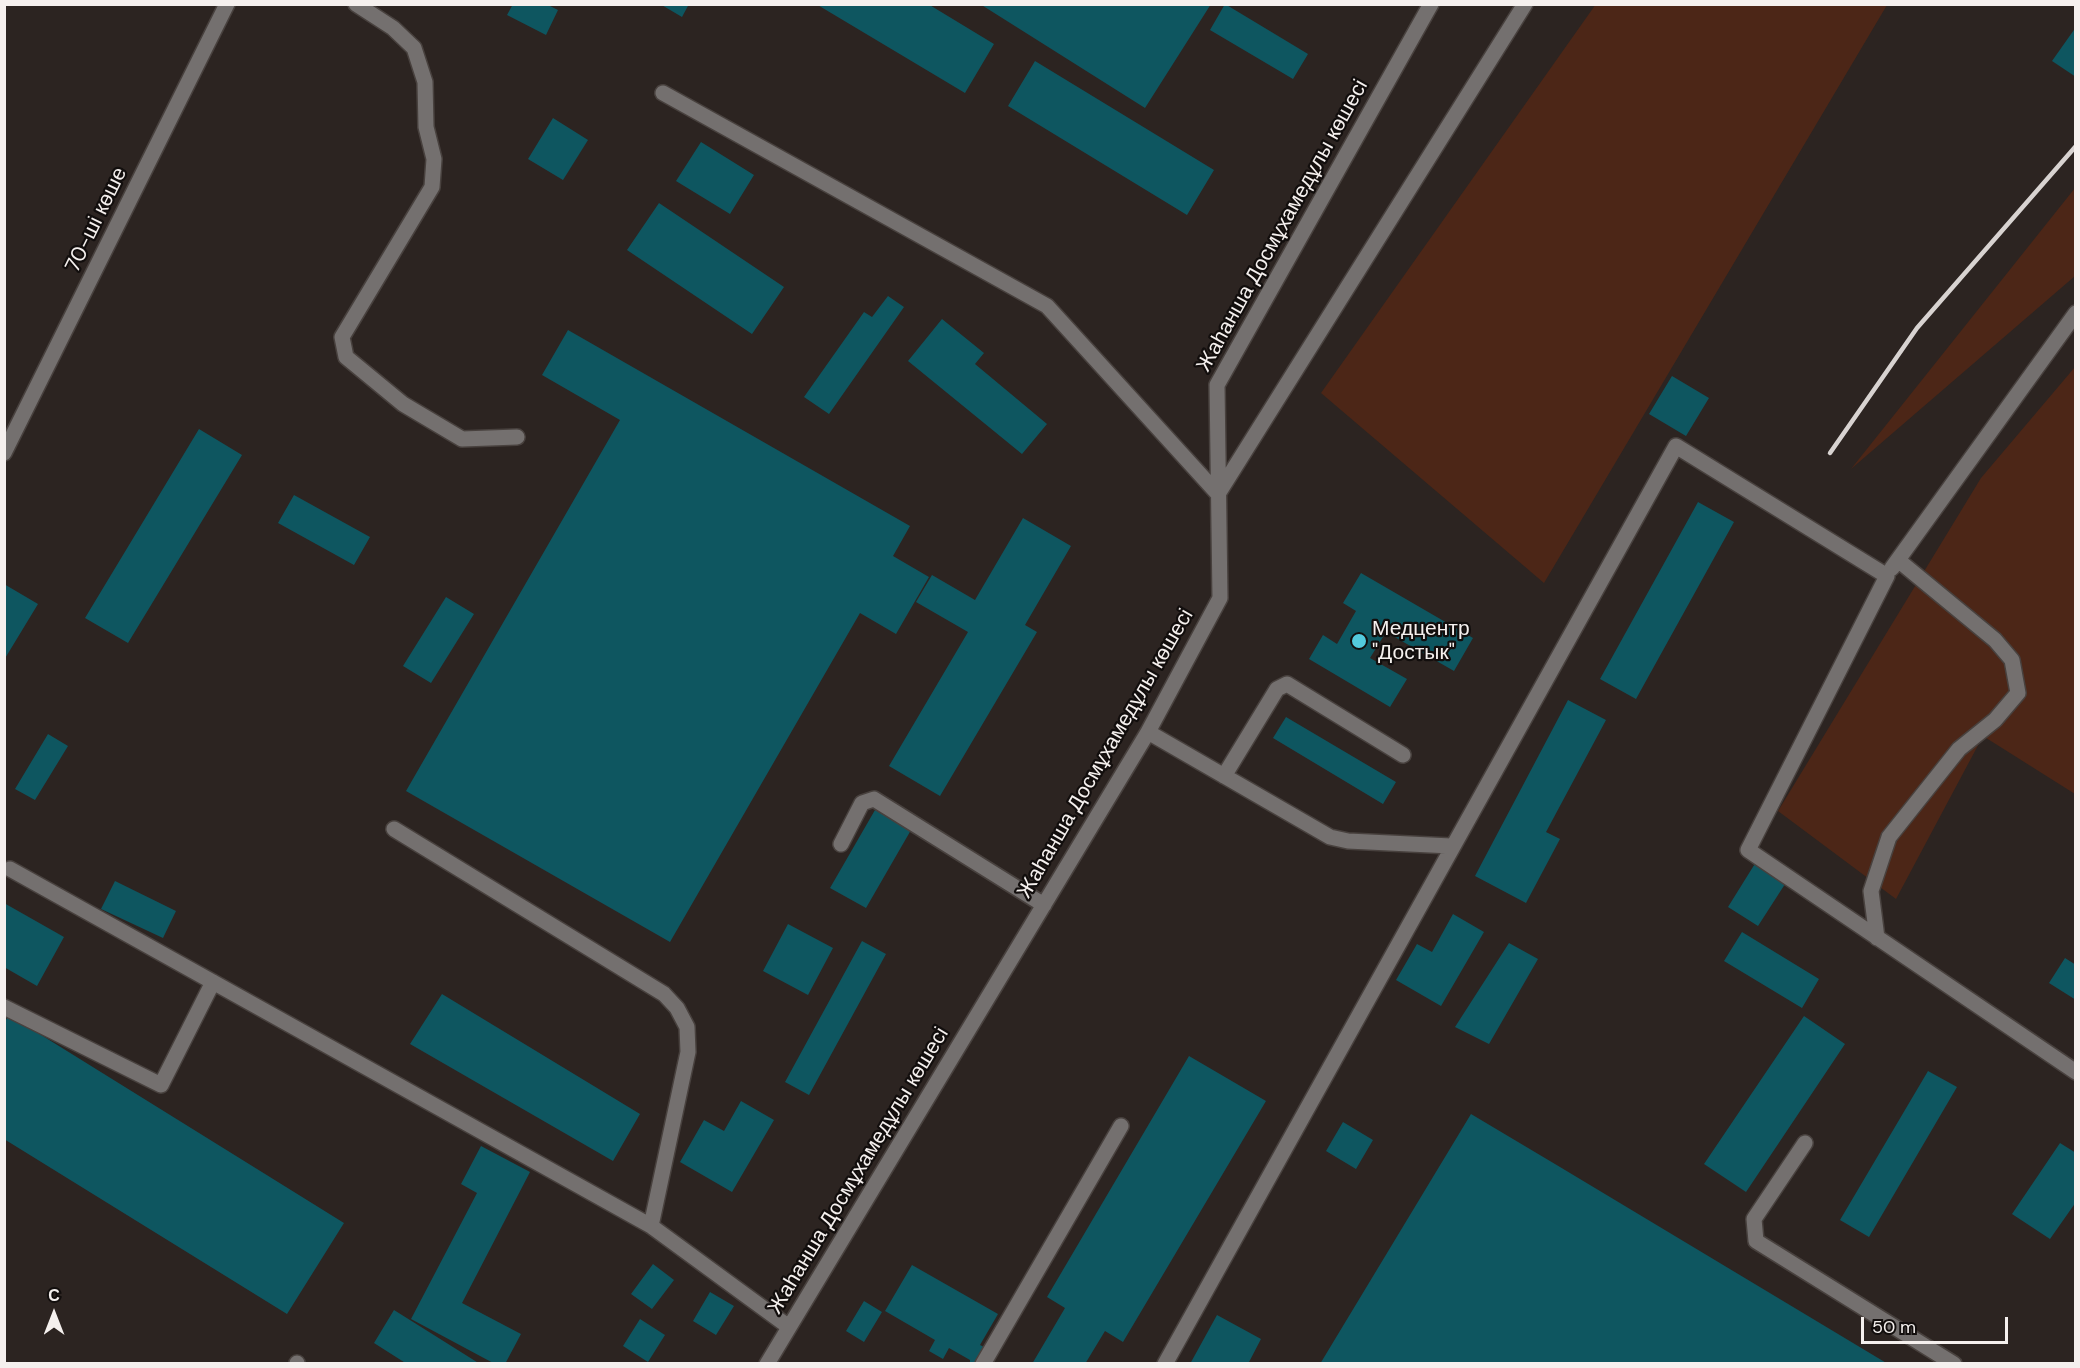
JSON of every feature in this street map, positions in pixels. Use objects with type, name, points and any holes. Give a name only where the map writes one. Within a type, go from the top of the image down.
[{"type":"street","name":"70-ші көше","points":[[4,453],[226,4]]},
{"type":"street","points":[[356,4],[393,28],[414,48],[424,82],[426,127],[434,159],[432,187],[342,337],[346,357],[403,404],[462,439],[517,437]]},
{"type":"street","name":"Жаһанша Досмұхамедұлы көшесі","points":[[768,1364],[1148,732],[1220,598],[1216,385],[1431,4]]},
{"type":"street","points":[[663,93],[1047,306],[1218,494],[1525,4]]},
{"type":"street","points":[[2076,313],[1887,576],[1748,850],[2076,1072]]},
{"type":"street","points":[[1165,1364],[1451,846],[1676,446],[1887,576]]},
{"type":"street","points":[[1877,938],[1871,891],[1889,837],[1959,749],[1995,720],[2018,693],[2012,660],[1995,640],[1898,560]]},
{"type":"street","points":[[1224,776],[1277,689],[1287,684],[1403,755]]},
{"type":"street","points":[[1148,732],[1330,837],[1348,841],[1451,846]]},
{"type":"street","points":[[841,844],[862,803],[874,800],[1044,905]]},
{"type":"street","points":[[394,829],[664,994],[677,1008],[687,1027],[688,1052],[651,1226]]},
{"type":"street","points":[[10,869],[651,1226],[789,1327]]},
{"type":"street","points":[[4,1007],[160,1084],[213,982]]},
{"type":"street","points":[[983,1364],[1121,1126]]},
{"type":"street","points":[[1805,1143],[1754,1219],[1756,1241],[1954,1364]]},
{"type":"shaded area","points":[[1596,4],[1887,5],[1544,583],[1321,393]]},
{"type":"shaded area","points":[[2075,188],[2075,276],[1851,469]]},
{"type":"shaded area","points":[[2075,367],[2075,794],[1983,736],[1896,899],[1778,811],[1981,478]]},
{"type":"building","points":[[513,4],[546,4],[558,10],[546,35],[507,15]]},
{"type":"building","points":[[660,4],[689,4],[682,17]]},
{"type":"building","points":[[816,4],[928,4],[994,44],[965,93]]},
{"type":"building","points":[[980,4],[1211,4],[1145,108]]},
{"type":"building","points":[[1225,4],[1308,54],[1293,79],[1210,30]]},
{"type":"building","points":[[2076,27],[2076,77],[2052,61]]},
{"type":"building","points":[[1035,61],[1214,170],[1187,215],[1008,106]]},
{"type":"building","points":[[553,118],[588,140],[563,180],[528,159]]},
{"type":"building","points":[[701,142],[754,175],[730,214],[676,181]]},
{"type":"building","points":[[659,203],[784,287],[752,334],[627,250]]},
{"type":"building","points":[[888,296],[904,307],[829,414],[804,397],[864,312],[872,317]]},
{"type":"building","points":[[942,319],[984,353],[975,364],[1047,424],[1022,454],[908,361]]},
{"type":"building","points":[[568,330],[910,526],[893,556],[929,577],[896,634],[860,613],[670,942],[406,791],[620,420],[542,375]]},
{"type":"building","points":[[1672,376],[1709,398],[1686,436],[1649,414]]},
{"type":"building","points":[[199,429],[242,455],[128,643],[85,618]]},
{"type":"building","points":[[294,495],[370,537],[354,565],[278,523]]},
{"type":"building","points":[[1698,502],[1734,522],[1636,699],[1600,679]]},
{"type":"building","points":[[1023,518],[1071,546],[1025,625],[1037,632],[940,796],[889,766],[968,632],[916,602],[932,575],[975,600]]},
{"type":"building","points":[[1361,573],[1473,638],[1454,671],[1386,632],[1370,658],[1407,679],[1390,707],[1309,659],[1323,635],[1337,644],[1356,611],[1343,603]]},
{"type":"building","points":[[4,584],[38,604],[4,660]]},
{"type":"building","points":[[446,597],[474,614],[431,683],[403,666]]},
{"type":"building","points":[[1568,700],[1606,720],[1546,832],[1560,839],[1526,903],[1475,876]]},
{"type":"building","points":[[1286,717],[1396,782],[1383,804],[1273,738]]},
{"type":"building","points":[[48,734],[68,746],[35,800],[15,789]]},
{"type":"building","points":[[875,810],[911,830],[866,908],[830,888]]},
{"type":"building","points":[[1756,862],[1787,881],[1758,926],[1728,907]]},
{"type":"building","points":[[115,881],[176,911],[163,938],[101,909]]},
{"type":"building","points":[[4,903],[64,937],[37,986],[4,967]]},
{"type":"building","points":[[1453,914],[1484,932],[1441,1006],[1396,980],[1417,944],[1432,952]]},
{"type":"building","points":[[788,924],[833,948],[808,995],[763,971]]},
{"type":"building","points":[[1742,932],[1819,979],[1802,1008],[1724,961]]},
{"type":"building","points":[[862,941],[886,954],[809,1095],[785,1082]]},
{"type":"building","points":[[1509,943],[1538,959],[1489,1044],[1455,1027]]},
{"type":"building","points":[[2065,958],[2076,965],[2076,1000],[2049,983]]},
{"type":"building","points":[[442,994],[640,1114],[613,1161],[410,1044]]},
{"type":"building","points":[[9,1015],[344,1223],[287,1314],[4,1139],[4,1023]]},
{"type":"building","points":[[1804,1016],[1845,1044],[1746,1192],[1704,1164]]},
{"type":"building","points":[[1189,1056],[1266,1101],[1123,1342],[1105,1331],[1085,1364],[1032,1364],[1065,1308],[1047,1297]]},
{"type":"building","points":[[1928,1071],[1957,1087],[1869,1237],[1840,1220]]},
{"type":"building","points":[[741,1101],[774,1120],[732,1192],[680,1162],[704,1120],[724,1131]]},
{"type":"building","points":[[1471,1114],[1560,1167],[1888,1364],[1320,1364]]},
{"type":"building","points":[[1343,1122],[1373,1140],[1356,1169],[1326,1151]]},
{"type":"building","points":[[2060,1143],[2076,1153],[2076,1202],[2050,1239],[2012,1214]]},
{"type":"building","points":[[481,1146],[530,1172],[462,1303],[521,1334],[505,1364],[495,1364],[411,1319],[477,1193],[461,1184]]},
{"type":"building","points":[[653,1264],[674,1280],[652,1309],[631,1294]]},
{"type":"building","points":[[912,1265],[998,1314],[980,1345],[988,1349],[979,1364],[970,1364],[970,1360],[949,1348],[943,1359],[929,1351],[935,1340],[885,1311]]},
{"type":"building","points":[[710,1292],[734,1306],[716,1335],[693,1321]]},
{"type":"building","points":[[864,1301],[882,1312],[864,1342],[846,1331]]},
{"type":"building","points":[[394,1310],[480,1364],[407,1364],[374,1343]]},
{"type":"building","points":[[1217,1315],[1261,1339],[1248,1364],[1190,1364]]},
{"type":"building","points":[[640,1319],[665,1335],[648,1362],[623,1346]]},
{"type":"railway","points":[[1830,453],[1917,328],[2076,146]]},
{"type":"place","name":"Медцентр \"Достык\"","points":[[1359,641]]}]
